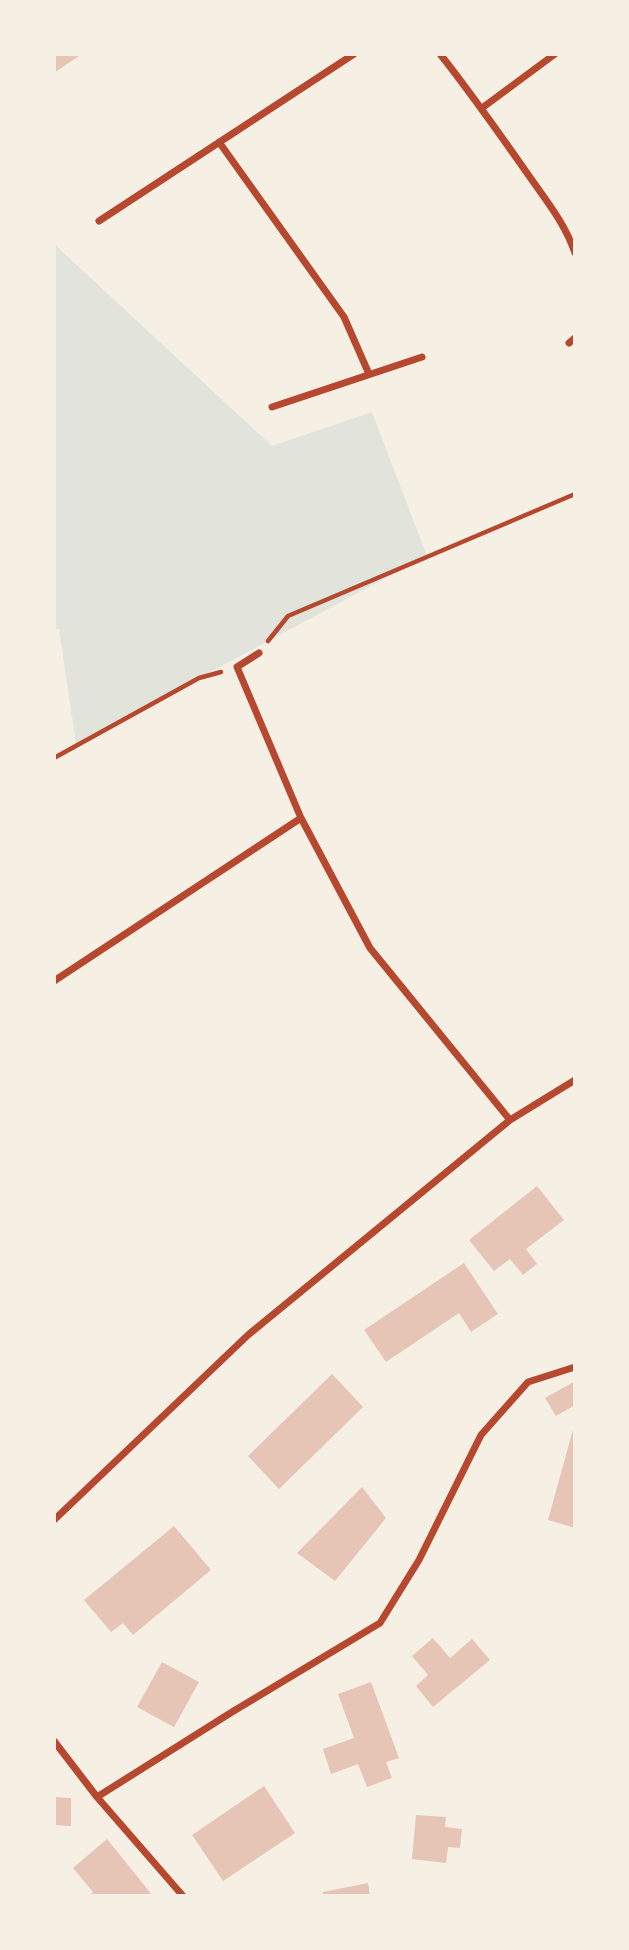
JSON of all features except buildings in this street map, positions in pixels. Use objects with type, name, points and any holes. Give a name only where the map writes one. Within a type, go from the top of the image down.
[{"type":"street","points":[[99,221],[354,54]]},
{"type":"street","points":[[440,54],[482,108],[556,215],[569,236],[575,253]]},
{"type":"street","points":[[482,108],[555,54]]},
{"type":"street","points":[[219,142],[344,317],[369,374]]},
{"type":"street","points":[[272,407],[422,357]]},
{"type":"street","points":[[259,653],[237,667],[301,818],[370,948],[510,1120]]},
{"type":"street","points":[[54,981],[301,818]]},
{"type":"street","points":[[54,1520],[248,1335],[510,1120],[575,1080]]},
{"type":"street","points":[[97,1797],[380,1623],[419,1560],[481,1435],[528,1382],[575,1367]]},
{"type":"street","points":[[54,1741],[97,1797],[183,1896]]},
{"type":"path","points":[[259,653],[288,616],[575,494]]},
{"type":"path","points":[[54,758],[199,678],[237,667]]},
{"type":"shaded area","points":[[54,244],[272,446],[372,412],[427,556],[76,744],[59,629],[54,629]]}]
